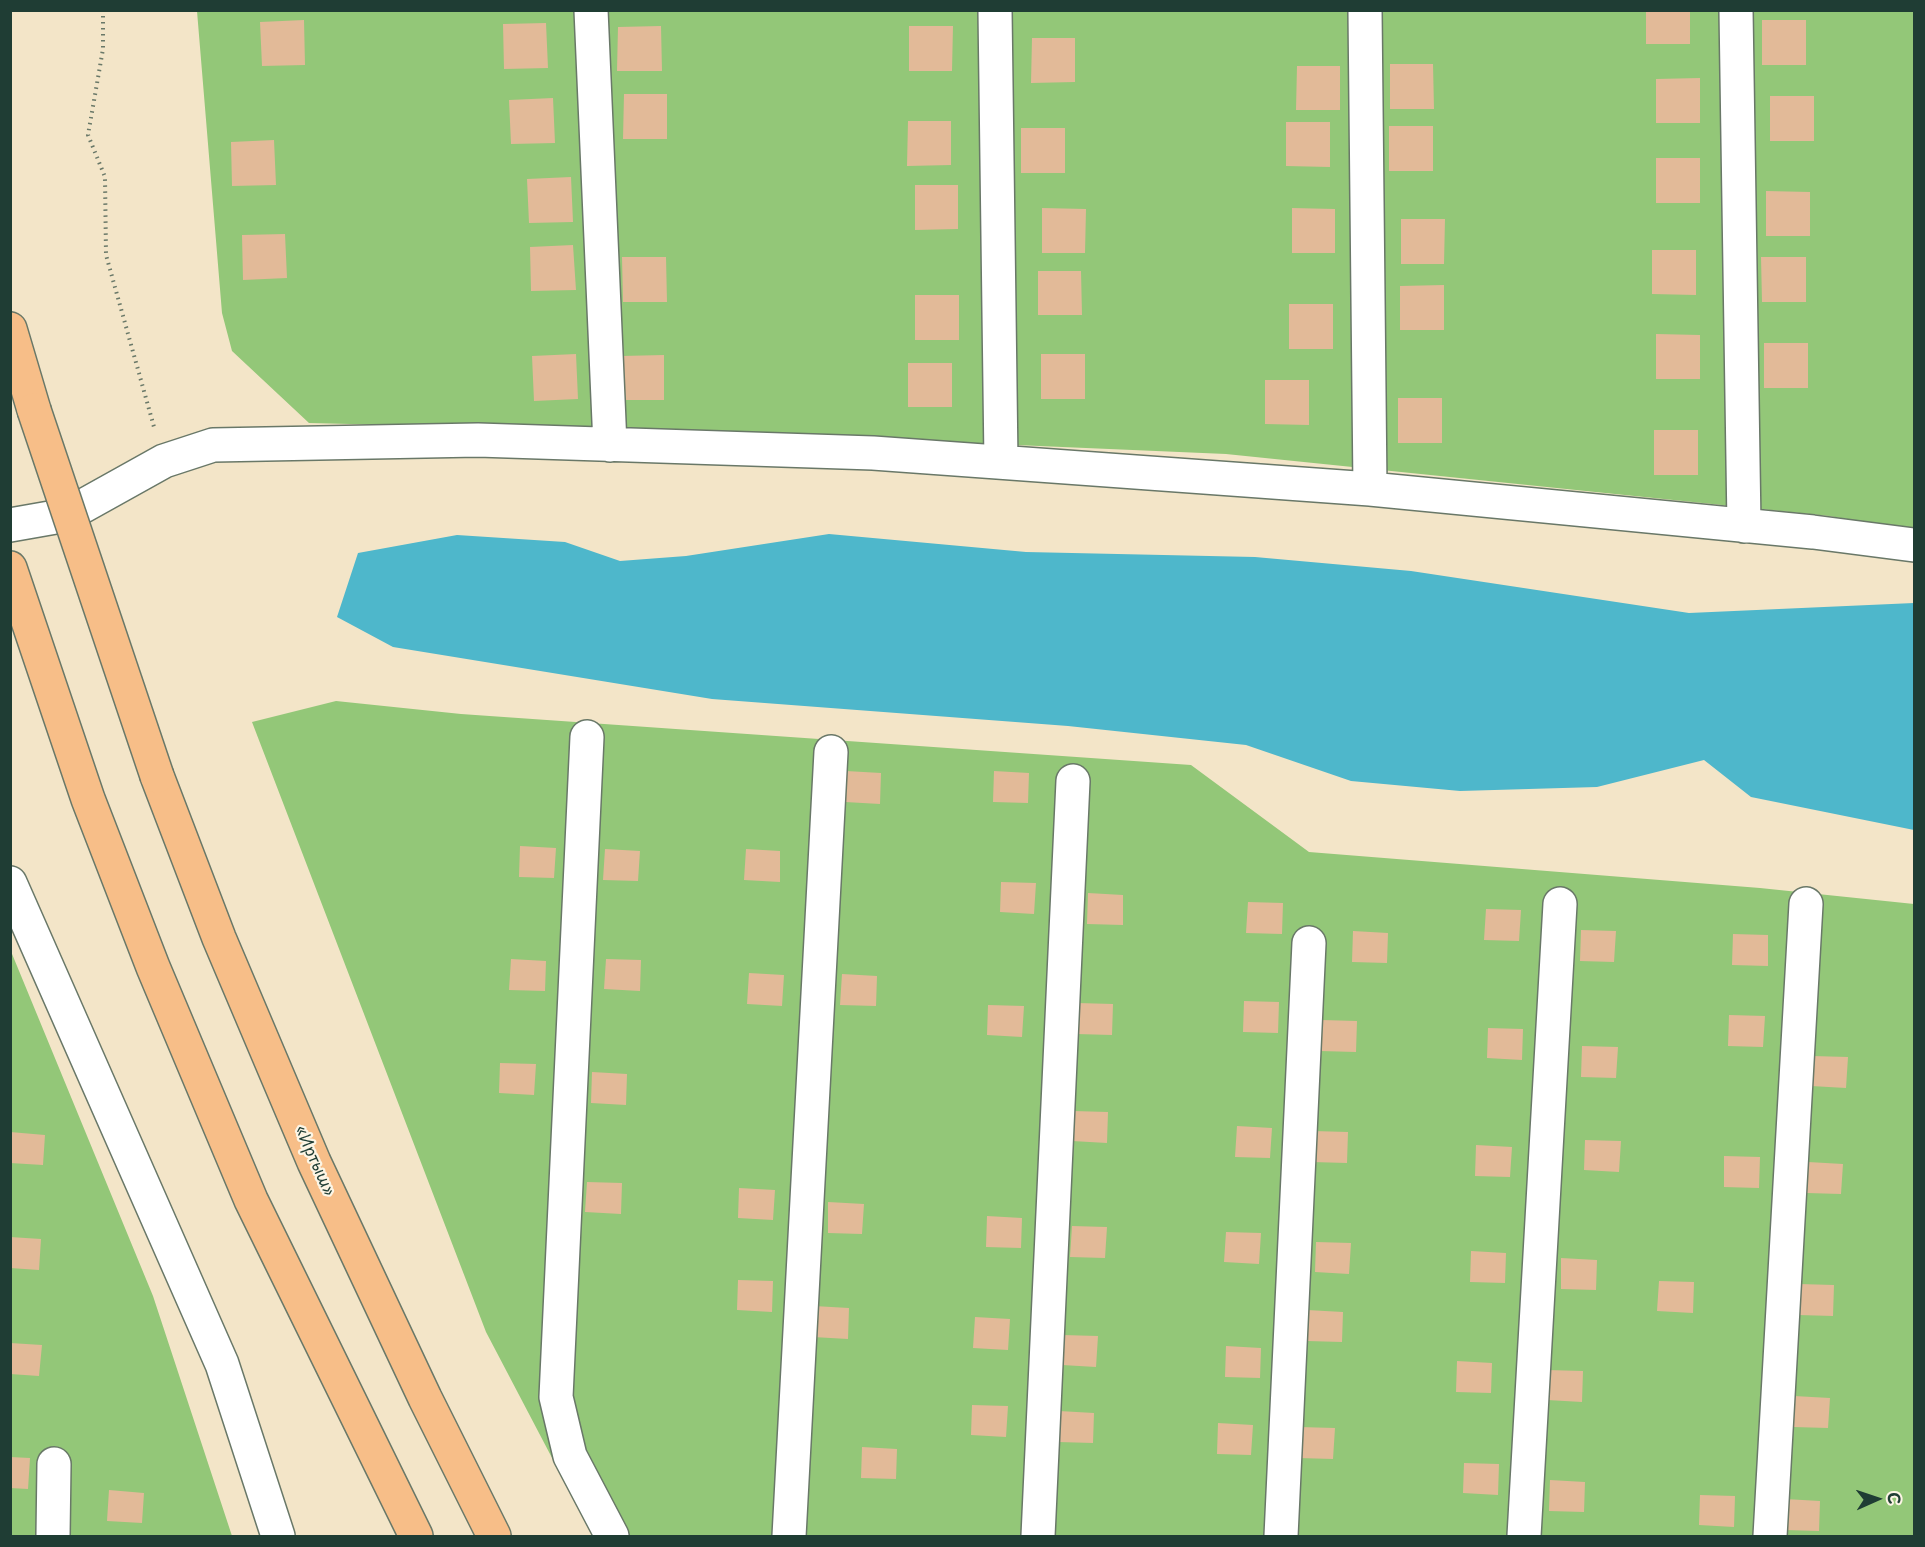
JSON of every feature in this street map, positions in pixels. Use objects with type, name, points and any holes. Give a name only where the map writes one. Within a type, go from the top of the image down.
[{"type":"highway","name":"«Иртыш»","points":[[10,329],[34,410],[157,776],[219,938],[314,1162],[425,1398],[494,1536]]},
{"type":"highway","points":[[10,568],[88,799],[153,967],[251,1200],[416,1536]]},
{"type":"street","points":[[591,10],[610,445]]},
{"type":"street","points":[[994,10],[1001,462]]},
{"type":"street","points":[[1365,10],[1371,489]]},
{"type":"street","points":[[1736,10],[1744,526]]},
{"type":"street","points":[[10,525],[67,514],[164,461],[213,445],[478,440],[873,453],[1371,489],[1914,545]]},
{"type":"street","points":[[587,737],[556,1397],[570,1456],[612,1536]]},
{"type":"street","points":[[789,1536],[831,752]]},
{"type":"street","points":[[1038,1536],[1073,781]]},
{"type":"street","points":[[10,883],[222,1364],[278,1536]]},
{"type":"street","points":[[1524,1536],[1560,904]]},
{"type":"street","points":[[1770,1536],[1806,904]]},
{"type":"street","points":[[1281,1536],[1309,943]]},
{"type":"street","points":[[53,1536],[54,1464]]},
{"type":"path","points":[[103,10],[103,49],[88,135],[105,177],[106,255],[164,461]]},
{"type":"green space","points":[[197,11],[1914,11],[1914,530],[1829,516],[1226,454],[759,434],[309,423],[232,351],[222,313]]},
{"type":"green space","points":[[336,701],[461,714],[1191,765],[1309,852],[1760,888],[1914,904],[1914,1536],[593,1536],[486,1332],[252,722]]},
{"type":"green space","points":[[10,949],[153,1296],[232,1536],[11,1536]]},
{"type":"water","points":[[829,534],[1026,552],[1255,557],[1411,571],[1689,613],[1914,603],[1914,830],[1751,797],[1704,760],[1597,787],[1460,791],[1351,781],[1246,745],[1068,726],[712,699],[393,647],[337,617],[358,553],[457,535],[565,542],[620,561],[686,556]]},
{"type":"building","points":[[1646,10],[1690,10],[1690,44],[1646,44]]},
{"type":"building","points":[[304,20],[305,65],[262,66],[260,22]]},
{"type":"building","points":[[1762,20],[1806,20],[1806,65],[1762,65]]},
{"type":"building","points":[[546,23],[548,68],[504,69],[503,24]]},
{"type":"building","points":[[661,26],[662,71],[617,71],[618,27]]},
{"type":"building","points":[[909,26],[953,26],[952,71],[909,71]]},
{"type":"building","points":[[1032,38],[1075,38],[1075,82],[1031,83]]},
{"type":"building","points":[[1390,64],[1433,64],[1434,109],[1390,109]]},
{"type":"building","points":[[1297,66],[1340,66],[1340,110],[1296,110]]},
{"type":"building","points":[[1700,78],[1700,123],[1656,123],[1656,79]]},
{"type":"building","points":[[624,94],[667,94],[667,139],[623,139]]},
{"type":"building","points":[[1770,96],[1814,96],[1814,141],[1770,141]]},
{"type":"building","points":[[553,98],[555,143],[511,144],[509,100]]},
{"type":"building","points":[[908,121],[951,121],[951,165],[907,166]]},
{"type":"building","points":[[1286,122],[1330,122],[1330,167],[1286,166]]},
{"type":"building","points":[[1389,126],[1433,126],[1433,171],[1389,171]]},
{"type":"building","points":[[1021,128],[1065,128],[1065,173],[1021,173]]},
{"type":"building","points":[[274,140],[276,185],[232,186],[231,142]]},
{"type":"building","points":[[1656,158],[1700,158],[1700,203],[1656,203]]},
{"type":"building","points":[[571,177],[573,222],[529,223],[527,179]]},
{"type":"building","points":[[915,185],[958,185],[958,229],[915,230]]},
{"type":"building","points":[[1766,191],[1810,192],[1810,236],[1766,236]]},
{"type":"building","points":[[1042,208],[1086,209],[1085,253],[1042,253]]},
{"type":"building","points":[[1292,208],[1335,209],[1335,253],[1292,253]]},
{"type":"building","points":[[1401,219],[1445,219],[1444,264],[1401,264]]},
{"type":"building","points":[[285,234],[287,278],[243,280],[242,235]]},
{"type":"building","points":[[573,245],[576,290],[531,291],[530,247]]},
{"type":"building","points":[[1652,250],[1696,250],[1696,295],[1652,294]]},
{"type":"building","points":[[622,257],[666,257],[667,302],[623,302]]},
{"type":"building","points":[[1761,257],[1806,257],[1806,302],[1762,302]]},
{"type":"building","points":[[1038,271],[1081,271],[1082,315],[1038,315]]},
{"type":"building","points":[[1444,285],[1444,330],[1400,330],[1400,286]]},
{"type":"building","points":[[915,295],[959,295],[959,340],[915,340]]},
{"type":"building","points":[[1289,304],[1333,304],[1333,349],[1289,349]]},
{"type":"building","points":[[1656,334],[1700,335],[1700,379],[1656,379]]},
{"type":"building","points":[[1764,343],[1808,343],[1808,388],[1764,388]]},
{"type":"building","points":[[576,354],[578,399],[534,401],[532,356]]},
{"type":"building","points":[[1041,354],[1085,354],[1085,399],[1041,399]]},
{"type":"building","points":[[664,355],[664,400],[620,400],[621,356]]},
{"type":"building","points":[[908,363],[952,363],[952,407],[908,407]]},
{"type":"building","points":[[1265,380],[1309,380],[1309,425],[1265,424]]},
{"type":"building","points":[[1398,398],[1442,398],[1442,443],[1398,443]]},
{"type":"building","points":[[1654,430],[1698,430],[1698,475],[1654,475]]},
{"type":"building","points":[[846,771],[881,773],[880,804],[845,802]]},
{"type":"building","points":[[994,771],[1029,773],[1028,803],[993,802]]},
{"type":"building","points":[[520,846],[556,848],[554,878],[519,877]]},
{"type":"building","points":[[605,849],[640,851],[638,881],[603,880]]},
{"type":"building","points":[[746,849],[780,851],[780,882],[744,880]]},
{"type":"building","points":[[1001,882],[1036,883],[1034,914],[1000,912]]},
{"type":"building","points":[[1088,893],[1123,895],[1123,925],[1087,924]]},
{"type":"building","points":[[1248,902],[1283,903],[1282,934],[1246,933]]},
{"type":"building","points":[[1486,909],[1521,910],[1519,941],[1484,940]]},
{"type":"building","points":[[1581,930],[1616,931],[1614,962],[1580,961]]},
{"type":"building","points":[[1353,931],[1388,933],[1387,963],[1352,962]]},
{"type":"building","points":[[1733,934],[1768,935],[1768,966],[1732,965]]},
{"type":"building","points":[[511,959],[546,961],[545,991],[509,990]]},
{"type":"building","points":[[606,959],[641,960],[640,991],[604,989]]},
{"type":"building","points":[[749,973],[784,975],[782,1006],[747,1004]]},
{"type":"building","points":[[842,974],[877,976],[876,1006],[840,1005]]},
{"type":"building","points":[[1244,1001],[1279,1002],[1278,1033],[1243,1032]]},
{"type":"building","points":[[1077,1003],[1113,1004],[1112,1035],[1076,1034]]},
{"type":"building","points":[[988,1005],[1024,1006],[1022,1037],[987,1035]]},
{"type":"building","points":[[1729,1015],[1765,1016],[1763,1047],[1728,1046]]},
{"type":"building","points":[[1322,1020],[1357,1021],[1356,1052],[1320,1051]]},
{"type":"building","points":[[1488,1028],[1523,1029],[1522,1060],[1487,1058]]},
{"type":"building","points":[[1582,1046],[1618,1047],[1616,1078],[1581,1077]]},
{"type":"building","points":[[1812,1056],[1848,1057],[1846,1088],[1811,1086]]},
{"type":"building","points":[[500,1063],[536,1064],[534,1095],[499,1093]]},
{"type":"building","points":[[592,1072],[627,1074],[626,1105],[591,1103]]},
{"type":"building","points":[[1073,1111],[1108,1112],[1107,1143],[1072,1141]]},
{"type":"building","points":[[1237,1126],[1272,1128],[1270,1158],[1235,1157]]},
{"type":"building","points":[[1313,1131],[1348,1132],[1347,1163],[1312,1162]]},
{"type":"building","points":[[10,1132],[45,1135],[43,1165],[10,1163]]},
{"type":"building","points":[[1585,1140],[1621,1141],[1619,1172],[1584,1170]]},
{"type":"building","points":[[1476,1145],[1512,1147],[1510,1177],[1475,1176]]},
{"type":"building","points":[[1724,1156],[1760,1157],[1759,1188],[1724,1187]]},
{"type":"building","points":[[1808,1162],[1843,1164],[1841,1194],[1807,1193]]},
{"type":"building","points":[[587,1182],[622,1183],[621,1214],[585,1212]]},
{"type":"building","points":[[739,1188],[775,1190],[773,1220],[738,1218]]},
{"type":"building","points":[[828,1202],[864,1204],[862,1234],[828,1233]]},
{"type":"building","points":[[987,1216],[1022,1218],[1021,1248],[986,1247]]},
{"type":"building","points":[[1072,1226],[1107,1227],[1105,1258],[1070,1257]]},
{"type":"building","points":[[1226,1232],[1261,1233],[1259,1264],[1224,1262]]},
{"type":"building","points":[[10,1237],[41,1239],[39,1270],[10,1268]]},
{"type":"building","points":[[1316,1242],[1351,1243],[1349,1274],[1315,1272]]},
{"type":"building","points":[[1471,1251],[1506,1253],[1505,1283],[1470,1282]]},
{"type":"building","points":[[1561,1258],[1597,1260],[1596,1290],[1561,1289]]},
{"type":"building","points":[[738,1280],[773,1281],[772,1312],[737,1310]]},
{"type":"building","points":[[1659,1281],[1694,1282],[1693,1313],[1657,1311]]},
{"type":"building","points":[[1799,1284],[1834,1285],[1833,1316],[1798,1315]]},
{"type":"building","points":[[814,1306],[849,1308],[848,1339],[813,1337]]},
{"type":"building","points":[[1307,1310],[1343,1312],[1342,1342],[1307,1341]]},
{"type":"building","points":[[975,1317],[1010,1319],[1008,1350],[973,1348]]},
{"type":"building","points":[[1062,1335],[1098,1336],[1096,1367],[1062,1365]]},
{"type":"building","points":[[10,1343],[42,1345],[39,1376],[10,1374]]},
{"type":"building","points":[[1226,1346],[1261,1348],[1260,1378],[1225,1377]]},
{"type":"building","points":[[1457,1361],[1492,1363],[1491,1393],[1456,1392]]},
{"type":"building","points":[[1547,1370],[1583,1371],[1582,1402],[1547,1400]]},
{"type":"building","points":[[1794,1396],[1830,1398],[1828,1428],[1793,1427]]},
{"type":"building","points":[[972,1405],[1008,1406],[1006,1437],[971,1435]]},
{"type":"building","points":[[1059,1411],[1094,1413],[1093,1443],[1058,1442]]},
{"type":"building","points":[[1218,1423],[1253,1425],[1251,1455],[1217,1454]]},
{"type":"building","points":[[1299,1427],[1335,1428],[1333,1459],[1298,1458]]},
{"type":"building","points":[[862,1447],[897,1449],[896,1479],[861,1478]]},
{"type":"building","points":[[10,1457],[30,1458],[28,1489],[10,1488]]},
{"type":"building","points":[[1464,1463],[1499,1464],[1498,1495],[1463,1493]]},
{"type":"building","points":[[1550,1480],[1585,1482],[1584,1512],[1549,1511]]},
{"type":"building","points":[[109,1490],[144,1493],[142,1523],[107,1521]]},
{"type":"building","points":[[1700,1495],[1735,1496],[1734,1527],[1699,1525]]},
{"type":"building","points":[[1785,1499],[1820,1501],[1819,1531],[1784,1530]]}]
